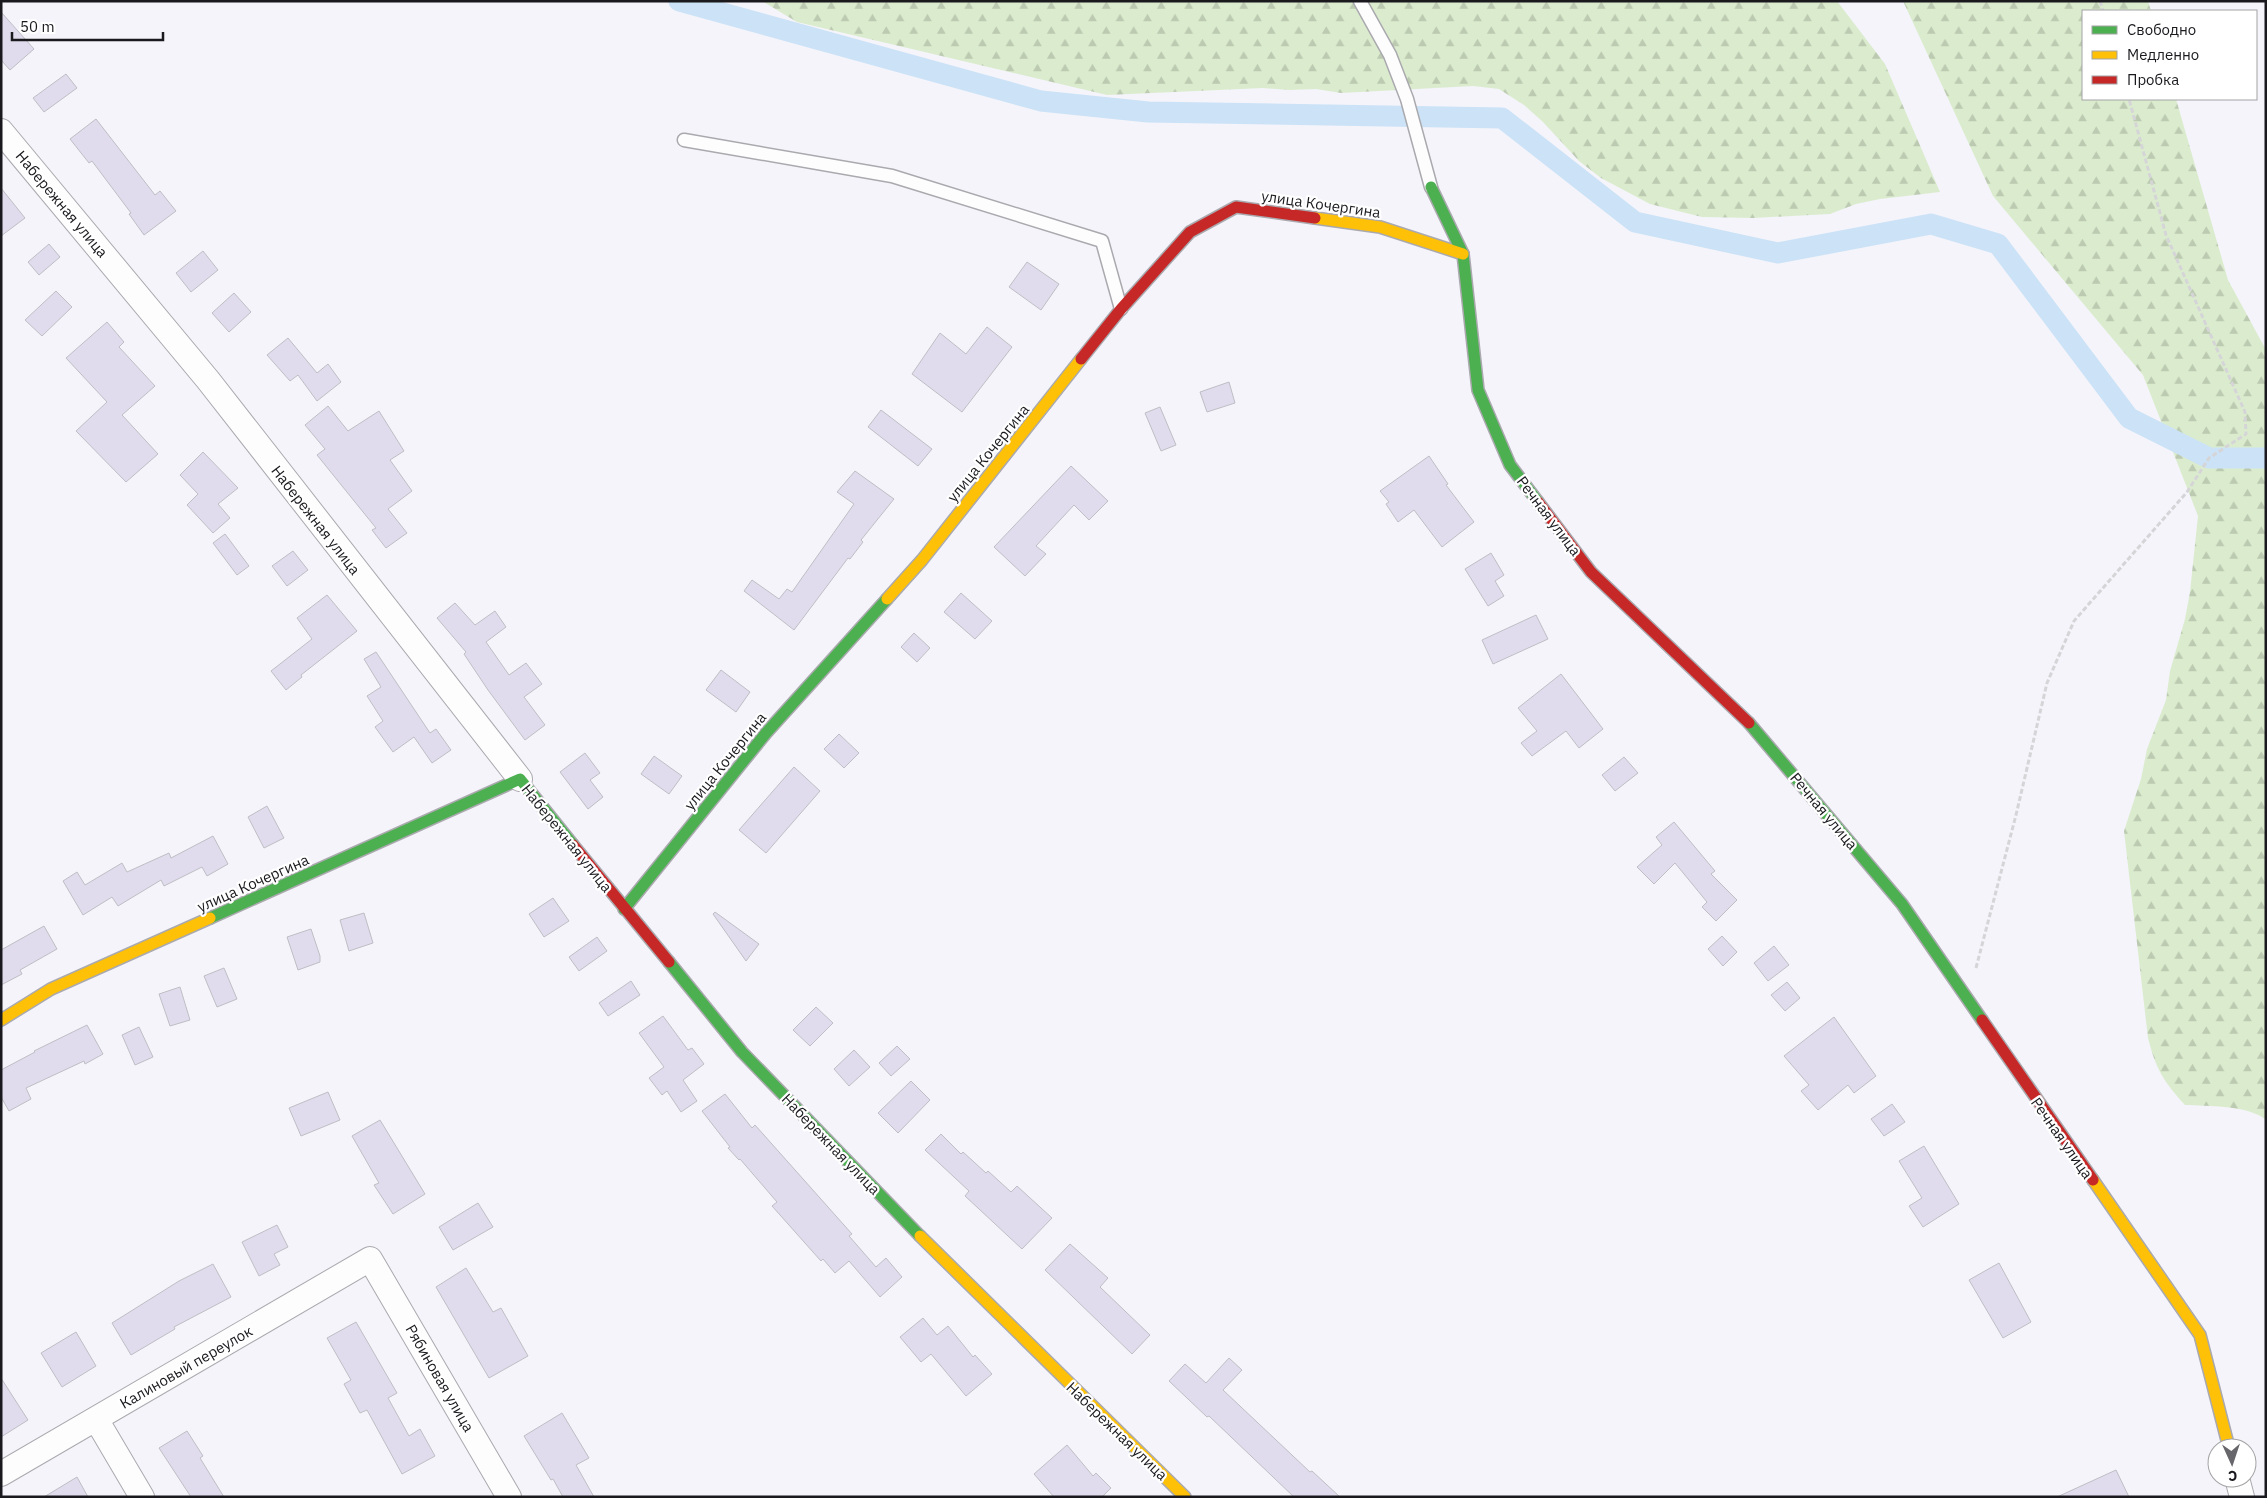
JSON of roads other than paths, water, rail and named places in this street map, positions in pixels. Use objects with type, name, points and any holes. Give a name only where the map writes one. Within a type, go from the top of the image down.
[{"type":"street","name":"Набережная улица","points":[[1,131],[208,380],[624,910],[742,1052],[863,1179],[1186,1497]]},
{"type":"street","name":"Речная улица","points":[[1430,187],[1463,254],[1478,390],[1510,465],[1591,572],[1759,732],[1902,904],[2200,1335],[2226,1438]]},
{"type":"street","name":"улица Кочергина","points":[[624,910],[766,733],[922,560],[1121,309],[1190,232],[1236,208],[1380,227],[1463,254]]},
{"type":"street","name":"улица Кочергина","points":[[1,1020],[51,989],[520,779]]},
{"type":"street","name":"Калиновый переулок","points":[[1,1474],[370,1259]]},
{"type":"street","name":"Рябиновая улица","points":[[370,1259],[509,1497]]},
{"type":"street","points":[[96,1419],[142,1497]]},
{"type":"lane","points":[[1360,1],[1390,55],[1408,99],[1430,187]]},
{"type":"lane","points":[[684,140],[892,176],[1102,241],[1121,309]]},
{"type":"waterway","points":[[679,1],[1041,101],[1148,112],[1502,118],[1635,222],[1778,253],[1931,224],[1998,244],[2129,418],[2209,458],[2266,458]]}]
